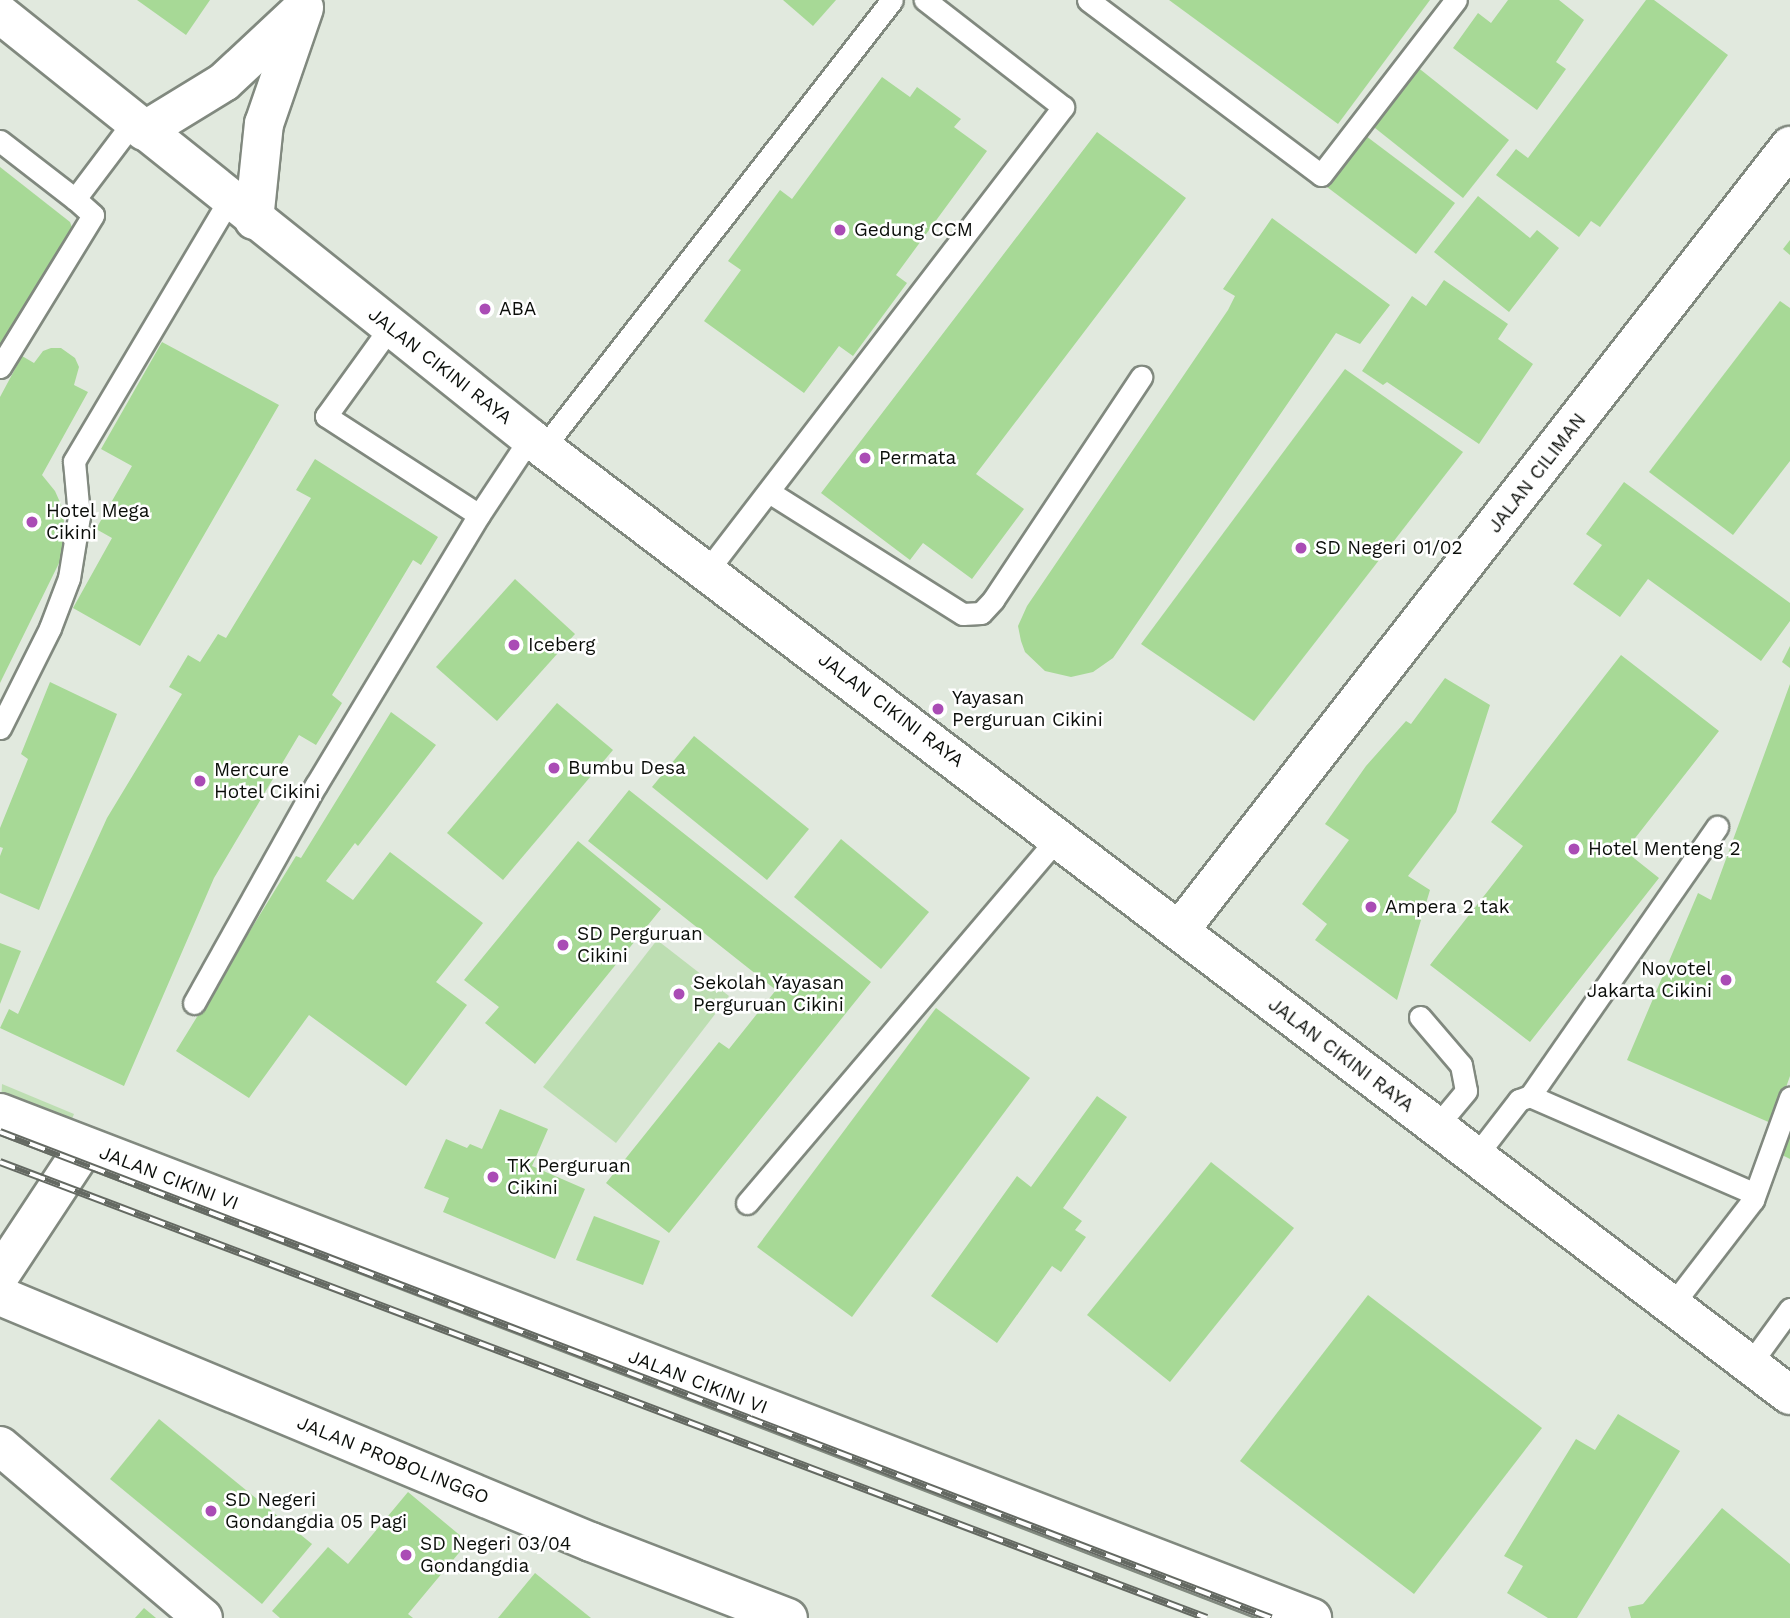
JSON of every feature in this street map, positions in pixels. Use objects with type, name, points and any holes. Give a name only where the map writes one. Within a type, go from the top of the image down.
[{"type":"street","points":[[138,126],[223,82],[306,4]]},
{"type":"street","points":[[242,210],[264,124],[306,4]]},
{"type":"street","name":"JALAN CIKINI RAYA","points":[[0,14],[242,210],[537,442],[1790,1395]]},
{"type":"street","name":"JALAN CILIMAN","points":[[1179,931],[1790,146]]},
{"type":"street","name":"JALAN CIKINI VI","points":[[0,1112],[1312,1618]]},
{"type":"street","name":"JALAN CIKINI VI","points":[[0,1275],[85,1146]]},
{"type":"street","name":"JALAN PROBOLINGGO","points":[[0,1296],[591,1542],[788,1618]]},
{"type":"street","points":[[0,1446],[203,1618]]},
{"type":"lane","points":[[194,1003],[316,785],[480,515],[892,0]]},
{"type":"lane","points":[[707,571],[1063,107],[925,0]]},
{"type":"lane","points":[[1088,0],[1321,175],[1456,0]]},
{"type":"lane","points":[[75,199],[138,126]]},
{"type":"lane","points":[[0,141],[93,215],[0,367]]},
{"type":"lane","points":[[0,728],[50,628],[69,578],[79,516],[74,461],[242,210]]},
{"type":"lane","points":[[391,326],[326,416],[480,515]]},
{"type":"lane","points":[[769,492],[963,614],[981,613],[993,600],[1141,377]]},
{"type":"lane","points":[[1475,1157],[1519,1100],[1530,1096],[1717,827]]},
{"type":"lane","points":[[747,1203],[1058,838]]},
{"type":"lane","points":[[1420,1017],[1461,1065],[1466,1091],[1436,1127]]},
{"type":"lane","points":[[1530,1096],[1748,1191],[1753,1200]]},
{"type":"lane","points":[[1672,1304],[1753,1200],[1790,1098]]},
{"type":"lane","points":[[1750,1364],[1790,1309]]},
{"type":"green space","points":[[657,940],[729,996],[616,1143],[543,1087]]},
{"type":"green space","points":[[2,1084],[74,1114],[60,1148],[0,1123]]},
{"type":"building","points":[[137,0],[210,0],[186,35]]},
{"type":"building","points":[[783,0],[836,0],[813,26]]},
{"type":"building","points":[[1169,0],[1430,0],[1338,124]]},
{"type":"building","points":[[1508,0],[1559,0],[1584,20],[1556,62],[1566,69],[1537,110],[1453,48],[1478,13],[1491,23]]},
{"type":"building","points":[[1646,0],[1654,0],[1728,55],[1600,227],[1591,221],[1579,237],[1496,175],[1516,149],[1528,158]]},
{"type":"building","points":[[1416,66],[1509,140],[1463,198],[1370,124]]},
{"type":"building","name":"Gedung CCM","points":[[882,77],[910,97],[917,87],[961,119],[954,127],[987,151],[896,275],[907,283],[853,356],[839,346],[804,393],[704,321],[741,270],[728,261],[780,190],[792,199]]},
{"type":"building","points":[[1097,132],[1186,198],[976,474],[1024,509],[972,579],[923,543],[910,560],[821,493]]},
{"type":"building","points":[[1362,133],[1455,203],[1416,254],[1323,184]]},
{"type":"building","points":[[0,167],[70,222],[74,233],[0,354]]},
{"type":"building","points":[[1478,196],[1530,238],[1537,230],[1559,248],[1509,312],[1434,252]]},
{"type":"building","points":[[1272,218],[1390,305],[1360,344],[1336,333],[1113,658],[1093,672],[1071,677],[1045,671],[1025,652],[1021,641],[1018,626],[1027,606],[1228,310],[1235,296],[1223,289]]},
{"type":"building","points":[[1790,240],[1790,255],[1783,249]]},
{"type":"building","points":[[1444,280],[1508,324],[1498,339],[1533,364],[1479,444],[1387,382],[1383,385],[1362,371],[1412,296],[1426,306]]},
{"type":"building","points":[[1780,301],[1790,308],[1790,461],[1733,535],[1649,472]]},
{"type":"building","points":[[162,342],[279,405],[140,646],[73,608],[112,538],[96,529],[132,466],[101,449]]},
{"type":"building","name":"Hotel Mega Cikini","points":[[61,348],[75,358],[79,367],[74,385],[88,392],[42,475],[55,491],[63,509],[65,535],[61,559],[0,683],[0,397],[22,356],[34,363],[43,351]]},
{"type":"building","name":"SD Negeri 01/02","points":[[1345,369],[1463,452],[1254,721],[1141,644]]},
{"type":"building","name":"Mercure Hotel Cikini","points":[[315,459],[438,537],[421,565],[413,560],[332,695],[342,703],[316,745],[299,735],[214,878],[124,1086],[0,1028],[9,1009],[18,1014],[107,818],[182,694],[169,687],[188,655],[200,662],[218,634],[226,638],[311,498],[296,490]]},
{"type":"building","points":[[1624,482],[1790,603],[1790,621],[1761,661],[1648,579],[1620,617],[1573,584],[1602,545],[1586,534]]},
{"type":"building","points":[[515,579],[575,634],[497,721],[436,667]]},
{"type":"building","points":[[1790,646],[1790,668],[1782,662]]},
{"type":"building","name":"Hotel Menteng 2","points":[[1621,655],[1719,731],[1625,851],[1659,878],[1530,1042],[1430,965],[1523,846],[1491,822]]},
{"type":"building","points":[[1445,678],[1490,705],[1456,812],[1408,876],[1430,890],[1397,1000],[1315,940],[1327,924],[1302,904],[1349,840],[1325,824],[1366,766],[1406,721],[1411,724]]},
{"type":"building","points":[[50,682],[117,714],[39,910],[0,893],[0,856],[3,848],[0,847],[0,828],[28,759],[21,754]]},
{"type":"building","name":"Novotel Jakarta Cikini","points":[[1790,684],[1790,1076],[1773,1124],[1627,1060],[1698,893],[1711,900]]},
{"type":"building","points":[[557,703],[613,750],[503,880],[447,833]]},
{"type":"building","points":[[391,712],[436,745],[358,846],[355,843],[326,881],[353,900],[390,852],[483,923],[436,982],[467,1005],[406,1086],[309,1015],[249,1098],[176,1051],[296,856],[301,858]]},
{"type":"building","points":[[694,736],[809,829],[767,880],[652,787]]},
{"type":"building","points":[[629,790],[871,982],[669,1233],[606,1183],[719,1042],[729,1049],[776,990],[588,841]]},
{"type":"building","points":[[841,839],[929,912],[881,969],[794,897]]},
{"type":"building","name":"SD Perguruan Cikini","points":[[578,841],[661,909],[535,1064],[485,1023],[499,1007],[464,980]]},
{"type":"building","points":[[0,943],[21,951],[0,1004]]},
{"type":"building","points":[[936,1008],[1030,1078],[852,1317],[757,1247]]},
{"type":"building","points":[[1097,1096],[1127,1117],[1063,1208],[1082,1221],[1075,1230],[1086,1237],[1061,1272],[1052,1266],[997,1343],[931,1296],[1017,1176],[1031,1187]]},
{"type":"building","name":"TK Perguruan Cikini","points":[[500,1109],[548,1129],[532,1166],[585,1189],[555,1259],[443,1212],[449,1198],[424,1188],[446,1139],[467,1148],[470,1144],[482,1149]]},
{"type":"building","points":[[1790,1134],[1790,1159],[1782,1155]]},
{"type":"building","points":[[1211,1162],[1294,1228],[1170,1382],[1087,1315]]},
{"type":"building","points":[[594,1216],[660,1241],[643,1285],[576,1260]]},
{"type":"building","points":[[1368,1295],[1542,1428],[1414,1594],[1240,1461]]},
{"type":"building","points":[[1618,1414],[1680,1451],[1577,1618],[1548,1618],[1507,1593],[1523,1566],[1504,1556],[1576,1439],[1595,1450]]},
{"type":"building","name":"SD Negeri Gondangdia 05 Pagi","points":[[159,1419],[312,1544],[262,1604],[110,1479]]},
{"type":"building","name":"SD Negeri 03/04 Gondangdia","points":[[408,1492],[468,1542],[408,1614],[413,1618],[280,1618],[272,1611],[328,1547],[348,1564]]},
{"type":"building","points":[[1722,1508],[1790,1564],[1790,1618],[1631,1618],[1628,1607],[1643,1604]]},
{"type":"building","name":"SD Negeri 03/04 Gondangdia","points":[[535,1573],[591,1618],[498,1618]]},
{"type":"building","points":[[144,1608],[156,1618],[135,1618]]},
{"type":"railway","points":[[0,1132],[1271,1618]]},
{"type":"railway","points":[[0,1162],[1207,1618]]},
{"type":"place","name":"Gedung CCM","points":[[840,230]]},
{"type":"place","name":"ABA","points":[[485,309]]},
{"type":"place","name":"Permata","points":[[865,458]]},
{"type":"place","name":"Hotel Mega Cikini","points":[[32,522]]},
{"type":"place","name":"SD Negeri 01/02","points":[[1301,548]]},
{"type":"place","name":"Iceberg","points":[[514,645]]},
{"type":"place","name":"Yayasan Perguruan Cikini","points":[[938,709]]},
{"type":"place","name":"Bumbu Desa","points":[[554,768]]},
{"type":"place","name":"Mercure Hotel Cikini","points":[[200,781]]},
{"type":"place","name":"Hotel Menteng 2","points":[[1574,849]]},
{"type":"place","name":"Ampera 2 tak","points":[[1371,907]]},
{"type":"place","name":"SD Perguruan Cikini","points":[[563,945]]},
{"type":"place","name":"Novotel Jakarta Cikini","points":[[1726,980]]},
{"type":"place","name":"Sekolah Yayasan Perguruan Cikini","points":[[679,994]]},
{"type":"place","name":"TK Perguruan Cikini","points":[[493,1177]]},
{"type":"place","name":"SD Negeri Gondangdia 05 Pagi","points":[[211,1511]]},
{"type":"place","name":"SD Negeri 03/04 Gondangdia","points":[[406,1555]]}]
